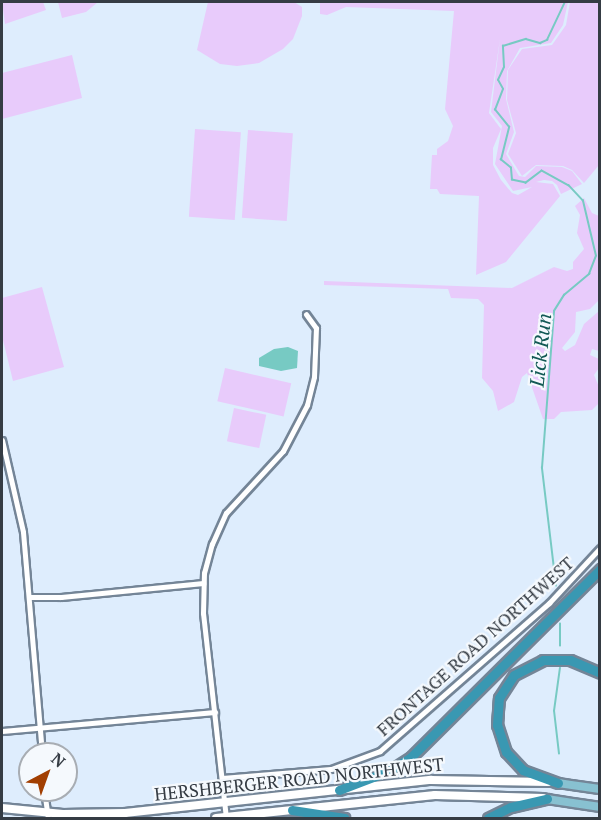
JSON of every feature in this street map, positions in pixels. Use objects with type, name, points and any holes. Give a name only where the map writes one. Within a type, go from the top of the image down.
[{"type":"highway","points":[[339,790],[391,770],[416,752],[600,569]]},
{"type":"highway","points":[[558,783],[523,770],[506,752],[497,724],[500,698],[514,675],[543,660],[570,660],[600,673]]},
{"type":"highway","points":[[488,819],[511,807],[547,799]]},
{"type":"highway","points":[[292,810],[344,819]]},
{"type":"main road","name":"HERSHBERGER ROAD NORTHWEST","points":[[2,808],[47,815],[125,813],[474,778],[558,783],[600,789]]},
{"type":"main road","name":"HERSHBERGER ROAD NORTHWEST","points":[[216,819],[462,794],[547,799],[600,807]]},
{"type":"street","points":[[226,818],[203,583],[212,544],[226,513],[283,452],[307,405],[314,377],[316,328],[306,314]]},
{"type":"street","points":[[2,440],[19,512],[30,597],[41,742]]},
{"type":"street","name":"FRONTAGE ROAD NORTHWEST","points":[[222,778],[331,769],[380,751],[549,603],[600,548]]},
{"type":"street","points":[[30,597],[51,598],[203,583]]},
{"type":"street","points":[[2,731],[215,712]]},
{"type":"shaded area","points":[[2,2],[43,2],[46,10],[5,24]]},
{"type":"shaded area","points":[[58,2],[98,2],[86,12],[62,18]]},
{"type":"shaded area","points":[[208,2],[294,2],[302,7],[302,16],[293,39],[283,49],[259,63],[237,66],[220,64],[197,50]]},
{"type":"shaded area","points":[[320,2],[568,2],[563,25],[551,43],[520,48],[507,71],[506,99],[514,132],[506,154],[519,176],[525,177],[536,166],[562,167],[572,171],[582,184],[561,194],[557,185],[552,181],[536,182],[553,184],[560,196],[506,262],[476,275],[479,196],[440,194],[437,189],[430,189],[432,155],[437,155],[437,149],[448,141],[453,126],[445,109],[454,11],[346,7],[327,15],[320,14]],"holes":[[[500,39],[491,112],[502,126],[495,164],[513,191],[532,187],[518,195],[512,193],[501,180],[493,165],[493,148],[501,129],[489,113]]]},
{"type":"shaded area","points":[[570,2],[599,2],[599,165],[584,183],[572,170],[563,166],[536,165],[522,176],[508,154],[516,133],[507,100],[508,70],[522,49],[552,45],[566,25]]},
{"type":"shaded area","points":[[72,55],[82,98],[2,119],[2,73]]},
{"type":"shaded area","points":[[195,129],[241,132],[235,220],[189,217]]},
{"type":"shaded area","points":[[248,130],[293,133],[287,221],[242,218]]},
{"type":"shaded area","points":[[584,198],[592,213],[599,216],[599,300],[590,309],[576,312],[575,332],[562,348],[565,351],[575,345],[584,324],[599,311],[599,351],[592,349],[590,355],[599,359],[599,368],[594,375],[599,387],[599,403],[592,410],[561,412],[554,419],[543,419],[527,373],[522,377],[514,402],[498,411],[493,391],[482,378],[484,305],[478,299],[451,298],[448,289],[324,285],[324,281],[512,288],[554,267],[567,271],[573,269],[573,262],[584,249],[577,233],[580,215],[575,206]]},
{"type":"shaded area","points":[[42,287],[64,367],[13,381],[2,336],[2,298]]},
{"type":"shaded area","points":[[288,347],[298,351],[297,368],[281,371],[259,366],[259,358],[274,349]]},
{"type":"shaded area","points":[[225,368],[291,383],[284,416],[217,401]]},
{"type":"shaded area","points":[[234,408],[266,415],[259,448],[227,441]]},
{"type":"waterway","name":"Lick Run","points":[[556,586],[542,468],[554,311],[564,295],[589,274],[596,256],[583,201],[569,186],[542,171],[526,183],[512,180],[511,168],[501,160],[509,127],[495,110],[503,89],[498,80],[504,67],[503,46],[526,39],[540,43],[547,40],[565,2]]},
{"type":"waterway","name":"Lick Run","points":[[560,624],[560,646]]},
{"type":"waterway","name":"Lick Run","points":[[559,754],[554,711],[560,668]]}]
